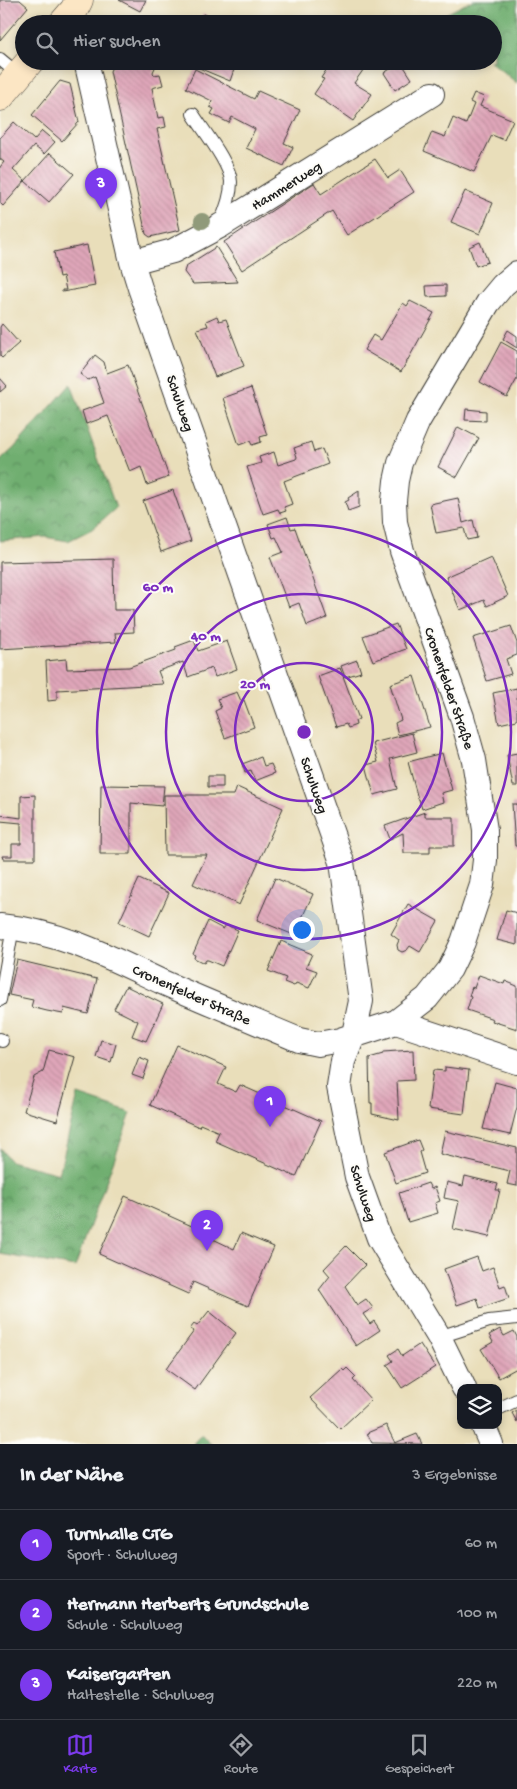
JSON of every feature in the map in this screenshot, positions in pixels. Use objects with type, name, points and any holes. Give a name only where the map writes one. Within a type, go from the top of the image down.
[{"type":"main road","points":[[0,97],[15,66]]},
{"type":"street","name":"Schulweg","points":[[88,70],[132,262],[342,862],[361,1001],[354,1034],[343,1061],[339,1087],[357,1176],[379,1238],[439,1337],[462,1384]]},
{"type":"street","name":"Hammerweg","points":[[132,262],[173,251],[220,226],[432,94]]},
{"type":"street","name":"Cronenfelder Straße","points":[[6,927],[62,938],[94,949],[170,985],[299,1040],[318,1044],[340,1040],[396,1022],[427,998],[450,969],[463,942],[482,885],[485,860],[485,830],[474,760],[462,717],[402,551],[395,522],[394,501],[400,463],[418,421],[488,302],[503,284],[517,273]]},
{"type":"street","points":[[396,1022],[517,1062]]},
{"type":"street","points":[[485,1429],[491,1444]]},
{"type":"lane","points":[[193,114],[227,166],[231,180],[230,195],[220,226]]},
{"type":"lane","points":[[0,1000],[6,927]]},
{"type":"lane","points":[[439,1337],[488,1322],[517,1318]]},
{"type":"lane","points":[[502,1407],[517,1400]]},
{"type":"green space","points":[[473,0],[517,0],[517,83],[500,70],[502,70],[502,15],[444,15]]},
{"type":"green space","points":[[71,384],[116,508],[92,529],[68,541],[45,537],[0,541],[0,461]]},
{"type":"green space","points":[[78,1095],[131,1113],[75,1267],[0,1254],[0,1148],[10,1161],[59,1174]]},
{"type":"green space","points":[[201,1434],[211,1444],[193,1444]]},
{"type":"building","points":[[0,0],[20,0],[28,7],[21,15],[15,15],[15,22],[0,40]]},
{"type":"building","points":[[119,0],[146,0],[140,11]]},
{"type":"building","points":[[154,70],[154,75],[160,74],[163,85],[152,88],[158,118],[164,117],[166,127],[157,129],[180,230],[150,237],[146,234],[110,71]]},
{"type":"building","points":[[195,70],[197,70],[254,99],[258,91],[300,110],[284,143],[293,147],[284,166],[246,148],[255,129],[232,117],[229,123],[211,114],[214,109],[210,107],[212,101],[186,88]]},
{"type":"building","points":[[204,70],[234,70],[230,81]]},
{"type":"building","points":[[326,70],[363,70],[354,83],[372,94],[353,121],[314,94],[324,79],[321,78]]},
{"type":"building","points":[[389,70],[406,70],[412,79],[395,90],[384,73]]},
{"type":"building","points":[[60,81],[70,84],[79,122],[62,141],[32,115]]},
{"type":"building","points":[[474,93],[484,97],[480,106],[513,120],[504,140],[492,135],[474,172],[424,151],[432,132],[445,137],[453,118],[466,124],[474,104],[470,102]]},
{"type":"building","points":[[14,122],[34,140],[42,131],[55,142],[44,154],[34,146],[13,170],[25,181],[3,206],[0,203],[0,167],[4,162],[0,159],[0,138]]},
{"type":"building","points":[[50,153],[74,174],[49,202],[25,181]]},
{"type":"building","points":[[375,159],[388,178],[400,170],[414,192],[347,235],[332,211],[242,270],[224,242],[314,183],[321,194]]},
{"type":"building","points":[[465,191],[493,203],[480,234],[451,222]]},
{"type":"building","points":[[480,242],[488,262],[476,266],[469,247]]},
{"type":"building","points":[[87,245],[95,286],[62,292],[62,290],[66,290],[63,276],[59,277],[54,252]]},
{"type":"building","points":[[216,247],[238,282],[193,284],[184,272],[186,266]]},
{"type":"building","points":[[446,285],[446,296],[427,297],[426,286]]},
{"type":"building","points":[[410,301],[434,313],[401,372],[364,350],[373,335],[381,340],[403,303],[407,306]]},
{"type":"building","points":[[217,316],[219,321],[226,319],[244,366],[215,377],[197,329],[208,326],[206,321]]},
{"type":"building","points":[[2,324],[19,343],[2,358],[0,356],[0,327]]},
{"type":"building","points":[[508,330],[517,336],[517,348],[503,339]]},
{"type":"building","points":[[501,342],[517,351],[517,379],[507,397],[480,382]]},
{"type":"building","points":[[95,355],[104,362],[107,373],[128,365],[169,477],[147,485],[141,467],[130,472],[108,416],[86,424],[82,411],[104,403],[95,377],[88,380],[80,374]]},
{"type":"building","points":[[0,378],[7,386],[0,392]]},
{"type":"building","points":[[251,388],[267,435],[260,437],[261,442],[252,445],[250,441],[239,445],[223,398]]},
{"type":"building","points":[[466,409],[486,411],[486,421],[465,420]]},
{"type":"building","points":[[458,427],[479,438],[457,477],[438,467]]},
{"type":"building","points":[[311,442],[314,452],[322,449],[328,464],[284,481],[292,504],[284,507],[286,511],[280,513],[278,509],[263,514],[247,467],[261,463],[259,457],[274,452],[278,465],[296,459],[294,448]]},
{"type":"building","points":[[173,490],[191,541],[161,552],[143,501]]},
{"type":"building","points":[[359,491],[359,507],[348,511],[345,502]]},
{"type":"building","points":[[458,498],[463,523],[473,520],[477,538],[467,540],[464,528],[436,533],[430,504]]},
{"type":"building","points":[[287,517],[291,529],[295,528],[327,618],[307,626],[299,603],[289,607],[270,557],[283,552],[276,537],[273,538],[268,524]]},
{"type":"building","points":[[491,557],[508,596],[487,606],[484,600],[460,610],[446,577]]},
{"type":"building","points":[[113,559],[114,610],[133,610],[134,632],[115,633],[116,642],[0,649],[0,562]]},
{"type":"building","points":[[396,624],[406,649],[373,661],[363,636]]},
{"type":"building","points":[[511,626],[517,643],[517,655],[506,659],[511,674],[487,681],[473,638]]},
{"type":"building","points":[[194,640],[198,651],[227,641],[237,669],[215,677],[212,668],[188,677],[183,662],[158,671],[163,684],[57,690],[57,700],[48,701],[46,661],[66,659],[67,669],[129,667],[176,650],[175,647]]},
{"type":"building","points":[[357,660],[361,672],[345,677],[341,666]]},
{"type":"building","points":[[340,668],[359,719],[355,721],[356,725],[348,728],[346,724],[336,727],[318,676]]},
{"type":"building","points":[[414,676],[430,727],[398,735],[395,723],[401,720],[390,684]]},
{"type":"building","points":[[517,688],[517,720],[499,724],[493,693]]},
{"type":"building","points":[[237,692],[241,701],[244,700],[254,727],[225,738],[215,711],[221,708],[217,699]]},
{"type":"building","points":[[412,733],[417,752],[390,759],[397,789],[374,795],[366,765],[378,762],[373,743]]},
{"type":"building","points":[[442,753],[452,790],[441,793],[443,802],[422,809],[408,762]]},
{"type":"building","points":[[517,753],[517,786],[513,786],[507,755]]},
{"type":"building","points":[[261,757],[264,766],[271,764],[275,773],[255,781],[251,771],[245,773],[242,764]]},
{"type":"building","points":[[208,776],[223,776],[223,787],[208,787]]},
{"type":"building","points":[[101,785],[164,786],[162,806],[131,803],[131,854],[100,854]]},
{"type":"building","points":[[237,787],[283,808],[239,905],[193,884],[207,855],[165,855],[164,795],[234,795]]},
{"type":"building","points":[[35,795],[35,859],[3,859],[2,856],[12,856],[12,844],[21,844],[21,823],[0,821],[0,815],[21,818],[21,796]]},
{"type":"building","points":[[512,804],[517,804],[517,846],[515,846]]},
{"type":"building","points":[[425,812],[425,817],[454,817],[454,846],[430,846],[430,853],[404,853],[403,833],[390,839],[385,826]]},
{"type":"building","points":[[275,878],[313,894],[294,935],[257,920]]},
{"type":"building","points":[[139,879],[169,893],[149,936],[119,922]]},
{"type":"building","points":[[408,904],[438,921],[420,952],[410,946],[402,952],[398,950],[399,940],[391,934]]},
{"type":"building","points":[[506,910],[517,913],[517,945],[497,940]]},
{"type":"building","points":[[208,921],[223,929],[226,925],[238,930],[222,966],[208,960],[204,963],[194,958],[195,955],[193,954]]},
{"type":"building","points":[[281,941],[312,954],[306,967],[317,971],[309,988],[296,983],[294,986],[284,982],[286,978],[268,971]]},
{"type":"building","points":[[17,960],[97,979],[88,1014],[64,1008],[63,1014],[47,1011],[31,1007],[33,1000],[9,995]]},
{"type":"building","points":[[479,975],[504,984],[505,981],[517,986],[517,1029],[467,1010],[472,987],[474,988]]},
{"type":"building","points":[[126,986],[163,1004],[146,1041],[132,1036],[138,1021],[114,1009]]},
{"type":"building","points":[[101,1040],[116,1044],[111,1062],[96,1057]]},
{"type":"building","points":[[177,1045],[226,1067],[218,1084],[236,1092],[240,1085],[321,1121],[296,1177],[215,1141],[219,1132],[200,1124],[199,1127],[150,1105]]},
{"type":"building","points":[[49,1050],[75,1057],[57,1121],[24,1111],[34,1077],[43,1072]]},
{"type":"building","points":[[413,1050],[414,1080],[397,1081],[399,1120],[372,1114],[369,1058],[383,1054],[383,1052]]},
{"type":"building","points":[[139,1057],[149,1061],[143,1079],[132,1075]]},
{"type":"building","points":[[445,1067],[469,1070],[464,1114],[428,1109],[433,1070],[445,1071]]},
{"type":"building","points":[[495,1082],[517,1088],[517,1107],[510,1135],[483,1129]]},
{"type":"building","points":[[445,1131],[517,1148],[517,1186],[507,1184],[510,1171],[440,1154]]},
{"type":"building","points":[[418,1140],[422,1150],[419,1152],[425,1173],[396,1183],[385,1152]]},
{"type":"building","points":[[465,1176],[498,1184],[496,1190],[500,1190],[489,1237],[453,1229],[459,1201],[444,1198],[447,1182],[463,1186]]},
{"type":"building","points":[[428,1183],[431,1189],[435,1187],[440,1201],[435,1203],[438,1213],[408,1222],[399,1193]]},
{"type":"building","points":[[125,1196],[214,1236],[213,1239],[234,1249],[241,1233],[274,1247],[248,1306],[193,1282],[188,1294],[99,1254]]},
{"type":"building","points":[[346,1246],[365,1265],[345,1286],[357,1305],[366,1299],[373,1308],[363,1314],[370,1324],[374,1321],[380,1330],[356,1346],[319,1290],[330,1276],[324,1269]]},
{"type":"building","points":[[477,1257],[482,1271],[493,1267],[500,1287],[505,1285],[509,1298],[480,1308],[477,1298],[457,1305],[444,1269]]},
{"type":"building","points":[[209,1311],[236,1333],[195,1390],[166,1369],[194,1331],[190,1329],[194,1324],[197,1326]]},
{"type":"building","points":[[500,1329],[504,1336],[514,1331],[517,1337],[517,1368],[499,1378],[481,1349],[493,1342],[489,1335]]},
{"type":"building","points":[[420,1344],[435,1367],[402,1388],[387,1365],[393,1361],[389,1355],[398,1349],[402,1356]]},
{"type":"building","points":[[347,1368],[356,1377],[353,1380],[371,1400],[340,1429],[310,1398],[342,1369],[344,1371]]},
{"type":"building","points":[[517,1410],[517,1422],[512,1413]]},
{"type":"building","points":[[386,1425],[395,1443],[417,1434],[422,1444],[372,1443],[367,1433]]},
{"type":"place","name":"Kaisergarten","points":[[101,209]]},
{"type":"place","name":"Turnhalle CTG","points":[[270,1127]]},
{"type":"place","name":"Hermann Herberts Grundschule","points":[[207,1251]]}]
